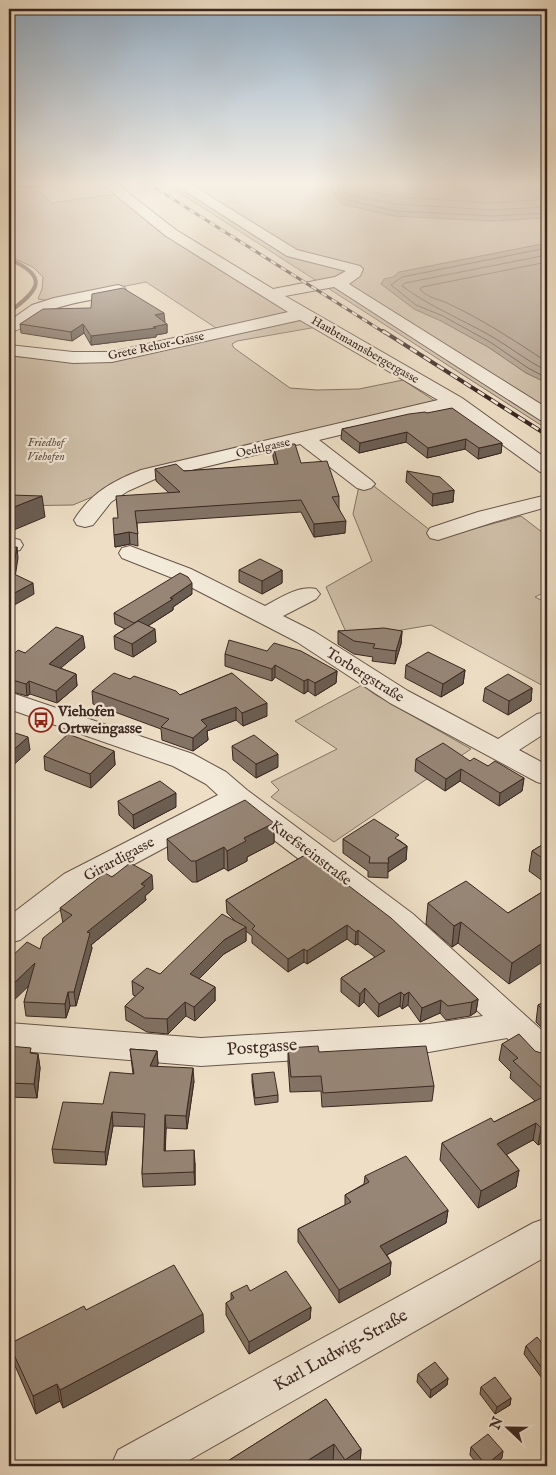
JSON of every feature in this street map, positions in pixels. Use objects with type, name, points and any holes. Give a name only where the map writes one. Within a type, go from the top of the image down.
[{"type":"street","name":"Haubtmannsbergergasse","points":[[204,253],[302,314],[455,402],[547,468]]},
{"type":"street","points":[[271,294],[340,281],[354,273],[355,269],[345,265],[292,253]]},
{"type":"street","points":[[340,281],[341,286],[547,416]]},
{"type":"street","points":[[9,328],[38,309],[60,301],[118,290]]},
{"type":"street","name":"Grete Rehor-Gasse","points":[[9,350],[62,358],[88,359],[112,357],[302,314]]},
{"type":"street","name":"Oedtlgasse","points":[[85,520],[90,509],[105,497],[130,480],[148,474],[455,402]]},
{"type":"street","points":[[304,438],[364,484]]},
{"type":"street","points":[[438,533],[486,517],[547,501]]},
{"type":"street","name":"Torbergstraße","points":[[130,553],[183,574],[306,637],[399,697],[547,776]]},
{"type":"street","points":[[264,616],[308,594]]},
{"type":"street","name":"Kuefsteinstraße","points":[[9,700],[183,760],[216,778],[237,797],[402,922],[514,1024],[547,1057]]},
{"type":"street","points":[[499,750],[547,720]]},
{"type":"street","name":"Girardigasse","points":[[9,932],[75,882],[237,797]]},
{"type":"street","name":"Postgasse","points":[[9,1037],[201,1052],[429,1038],[514,1024]]},
{"type":"street","name":"Karl Ludwig-Straße","points":[[134,1466],[547,1236]]},
{"type":"green space","points":[[9,253],[203,253],[291,312],[219,330],[146,282],[50,301],[38,299],[42,289],[43,277],[33,267],[9,256]]},
{"type":"green space","points":[[273,253],[547,253],[547,429]]},
{"type":"green space","name":"Friedhof Viehofen","points":[[298,319],[305,320],[317,327],[237,341],[232,344],[234,348],[290,388],[317,390],[359,389],[403,380],[438,403],[109,486],[92,497],[73,505],[9,506],[9,356],[65,361]]},
{"type":"green space","points":[[370,483],[440,538],[521,516],[547,536],[547,591],[535,597],[547,603],[547,688],[431,625],[349,639],[326,587],[372,561],[353,514],[359,486]]},
{"type":"green space","points":[[362,685],[374,694],[471,749],[334,842],[271,797],[279,790],[271,782],[337,749],[295,721]]},
{"type":"water","points":[[497,253],[547,253],[547,383],[526,373],[488,347],[441,321],[414,309],[381,284],[384,279],[393,277],[399,272]]},
{"type":"building","points":[[123,288],[164,313],[155,315],[167,324],[153,327],[156,328],[91,336],[83,324],[71,332],[20,324],[43,309],[91,308],[92,294]]},
{"type":"building","points":[[452,408],[502,443],[479,448],[466,439],[428,448],[407,432],[360,443],[342,429],[409,414]]},
{"type":"building","points":[[295,444],[301,463],[327,461],[339,496],[332,497],[346,521],[314,524],[301,500],[135,511],[138,534],[129,532],[114,535],[113,518],[118,518],[116,496],[180,492],[155,469],[176,464],[184,471],[278,464],[273,445]]},
{"type":"building","points":[[407,471],[440,477],[454,490],[433,494]]},
{"type":"building","points":[[9,490],[12,490],[11,495],[42,496],[9,509]]},
{"type":"building","points":[[9,547],[17,547],[12,573],[33,583],[9,596]]},
{"type":"building","points":[[260,559],[282,570],[262,581],[239,570]]},
{"type":"building","points":[[180,573],[188,577],[192,583],[170,598],[173,599],[134,623],[114,613]]},
{"type":"building","points":[[138,621],[155,629],[132,644],[114,636]]},
{"type":"building","points":[[56,627],[83,636],[49,664],[76,674],[56,691],[29,681],[26,684],[9,679],[9,651],[15,653],[18,650],[25,653]]},
{"type":"building","points":[[384,628],[402,631],[396,651],[373,648],[375,644],[354,641],[338,631]]},
{"type":"building","points":[[229,640],[267,651],[274,643],[301,651],[337,671],[315,683],[308,679],[304,681],[275,665],[272,669],[225,654]]},
{"type":"building","points":[[428,652],[465,670],[443,684],[406,665]]},
{"type":"building","points":[[114,673],[130,679],[134,676],[176,691],[180,695],[232,673],[267,703],[242,713],[236,707],[201,720],[207,726],[193,738],[161,727],[169,719],[92,691]]},
{"type":"building","points":[[508,674],[532,688],[509,701],[485,688]]},
{"type":"building","points":[[9,731],[28,737],[9,754]]},
{"type":"building","points":[[68,734],[114,751],[90,774],[44,756]]},
{"type":"building","points":[[254,735],[278,754],[256,764],[232,746]]},
{"type":"building","points":[[443,743],[470,761],[474,758],[488,766],[495,761],[524,778],[500,793],[461,769],[446,779],[416,759]]},
{"type":"building","points":[[160,781],[176,793],[133,815],[118,801]]},
{"type":"building","points":[[245,800],[274,823],[244,838],[246,841],[227,851],[224,847],[196,861],[191,861],[167,839]]},
{"type":"building","points":[[374,819],[399,835],[395,838],[407,846],[388,858],[389,863],[369,863],[370,857],[343,839]]},
{"type":"building","points":[[547,842],[547,861],[532,851]]},
{"type":"building","points":[[307,854],[391,918],[478,999],[472,1002],[448,1006],[441,1000],[422,1008],[409,992],[404,995],[401,992],[379,1004],[365,988],[360,994],[341,978],[385,951],[358,930],[356,932],[347,925],[307,951],[304,949],[288,959],[252,929],[255,926],[226,900]]},
{"type":"building","points":[[130,863],[152,875],[141,884],[145,886],[87,932],[90,933],[74,992],[68,992],[65,1004],[24,1002],[35,963],[9,988],[9,959],[27,942],[40,949],[43,938],[72,915],[60,908],[105,873],[112,877]]},
{"type":"building","points":[[466,881],[508,913],[547,889],[547,940],[512,963],[461,922],[454,926],[428,903]]},
{"type":"building","points":[[222,914],[246,927],[224,940],[190,974],[215,987],[194,1007],[185,1002],[167,1019],[145,1018],[125,1006],[144,988],[132,981],[147,968],[160,974]]},
{"type":"building","points":[[547,1001],[547,1014],[538,1005]]},
{"type":"building","points":[[519,1034],[535,1051],[547,1055],[547,1093],[513,1061],[518,1058],[502,1044]]},
{"type":"building","points":[[9,1046],[31,1048],[30,1053],[38,1054],[34,1084],[9,1083]]},
{"type":"building","points":[[318,1046],[319,1052],[426,1046],[434,1086],[323,1093],[321,1076],[291,1077],[288,1048]]},
{"type":"building","points":[[130,1049],[157,1051],[150,1066],[193,1068],[186,1116],[165,1115],[164,1151],[194,1150],[194,1172],[142,1174],[145,1114],[112,1112],[105,1152],[52,1149],[63,1102],[103,1104],[110,1072],[134,1074]]},
{"type":"building","points":[[274,1072],[278,1095],[255,1098],[252,1074]]},
{"type":"building","points":[[547,1095],[547,1125],[541,1128],[536,1123],[497,1144],[519,1170],[481,1191],[442,1143],[491,1118],[494,1122]]},
{"type":"building","points":[[406,1156],[448,1210],[380,1246],[391,1262],[339,1290],[298,1229],[351,1202],[345,1195],[369,1182],[365,1176]]},
{"type":"building","points":[[174,1265],[203,1314],[60,1390],[57,1384],[33,1396],[9,1344],[84,1306],[86,1310]]},
{"type":"building","points":[[286,1271],[311,1307],[249,1342],[226,1303],[234,1298],[231,1293],[247,1285],[250,1291]]},
{"type":"building","points":[[537,1337],[547,1349],[547,1375],[526,1346]]},
{"type":"building","points":[[435,1362],[448,1378],[431,1390],[418,1374]]},
{"type":"building","points":[[495,1377],[511,1398],[497,1407],[481,1387]]},
{"type":"building","points":[[326,1399],[361,1449],[345,1460],[334,1444],[299,1466],[220,1466]]},
{"type":"building","points":[[488,1434],[503,1451],[486,1465],[471,1447]]},
{"type":"building","points":[[433,1460],[437,1466],[422,1466]]},
{"type":"waterway","points":[[9,259],[31,272],[36,284],[27,297],[9,312]]},
{"type":"railway","points":[[258,253],[385,333]]},
{"type":"railway","points":[[383,331],[547,435]]},
{"type":"place","name":"Viehofen Ortweingasse","points":[[41,720]]}]
